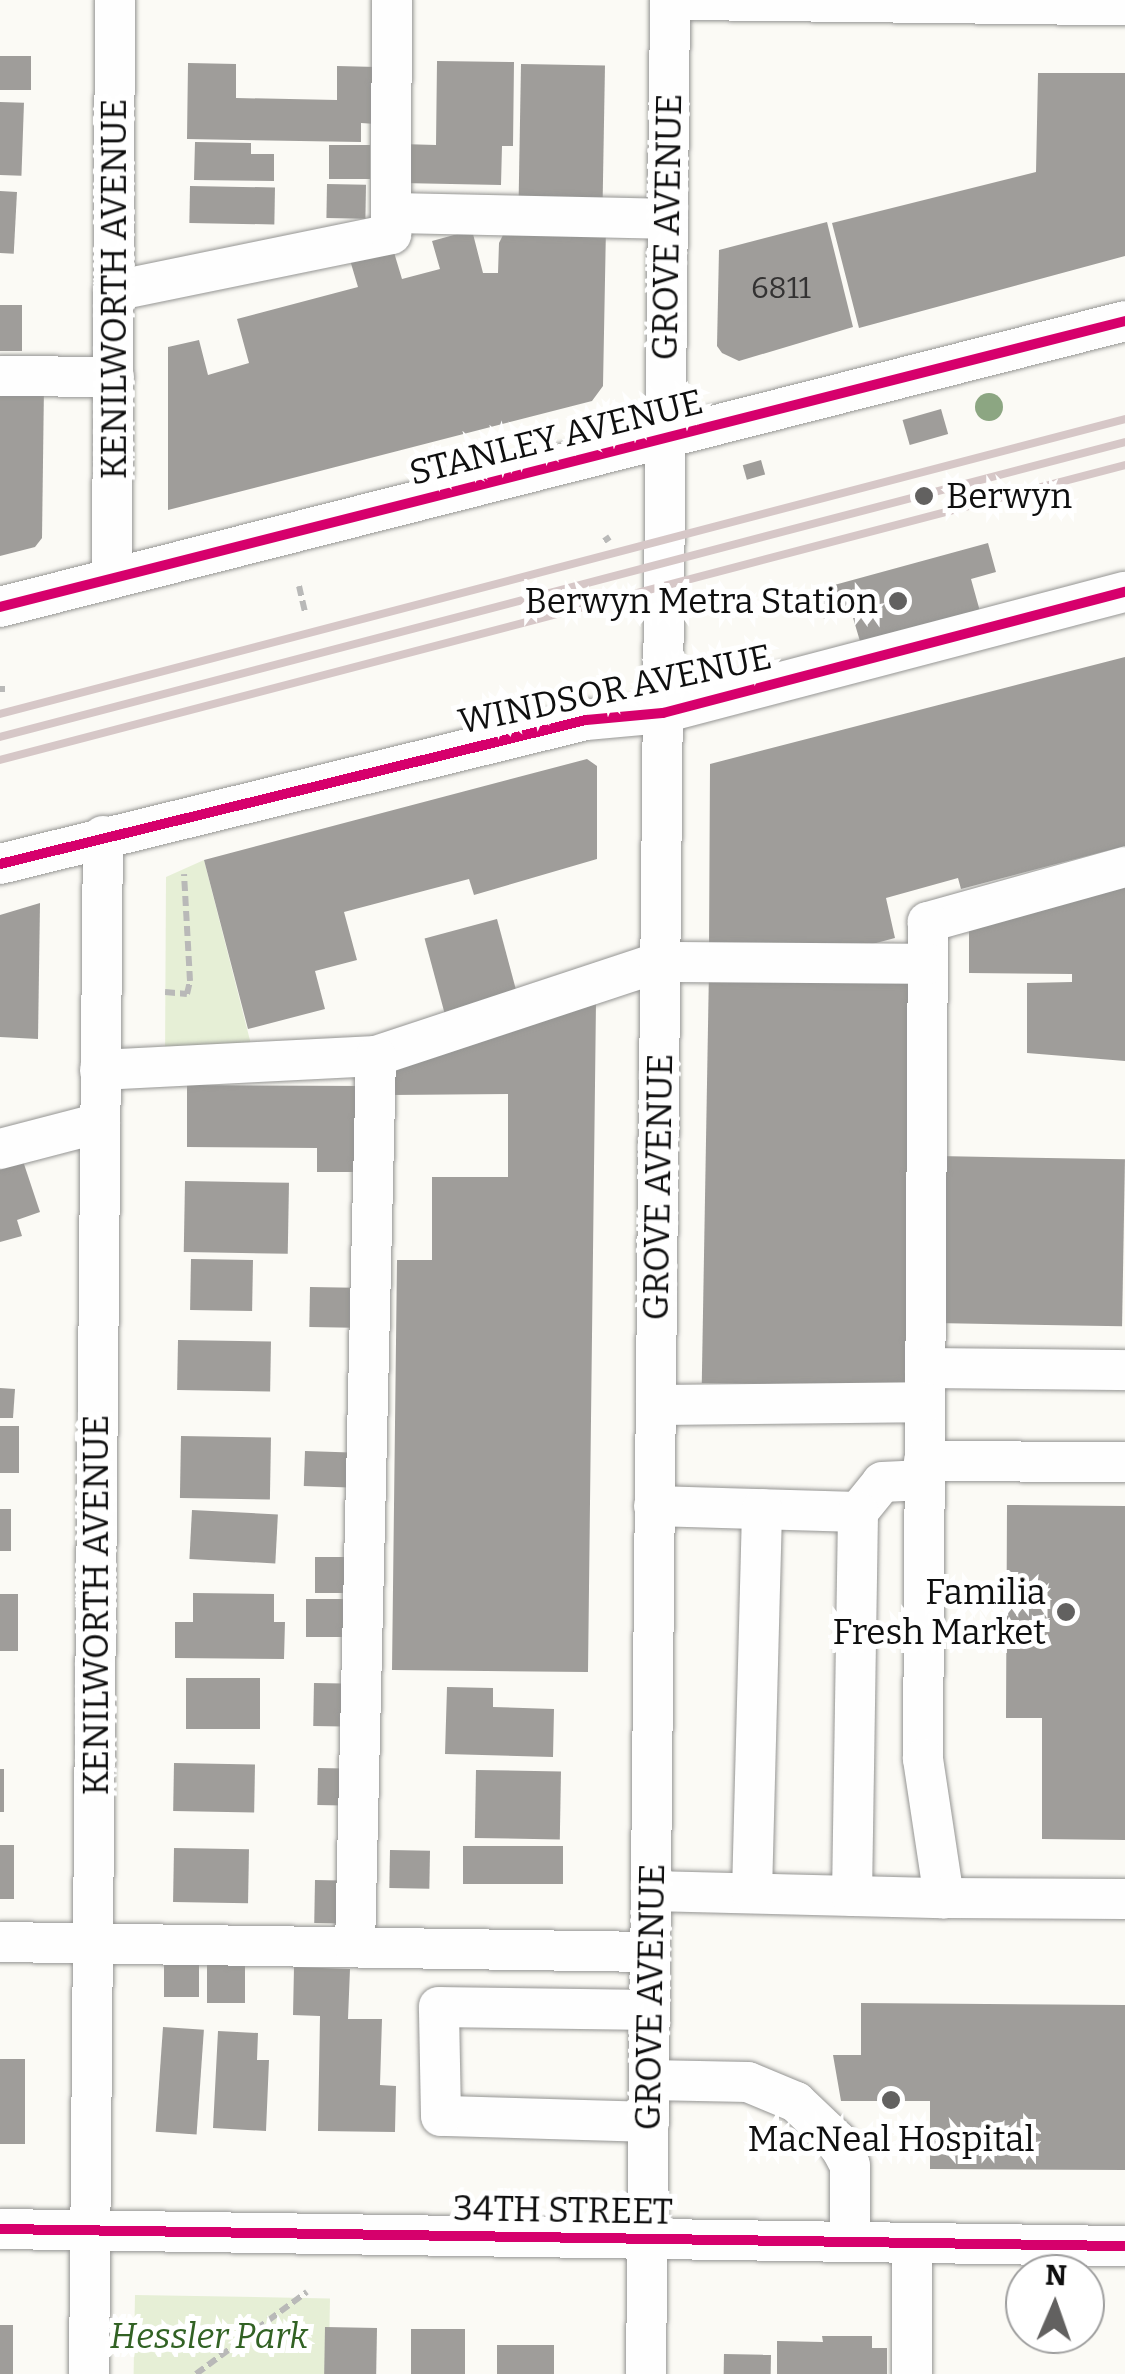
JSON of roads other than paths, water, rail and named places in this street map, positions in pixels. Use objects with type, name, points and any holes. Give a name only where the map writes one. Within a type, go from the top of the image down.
[{"type":"street","name":"KENILWORTH AVENUE","points":[[112,578],[115,0]]},
{"type":"street","points":[[114,290],[391,234],[392,0]]},
{"type":"street","name":"GROVE AVENUE","points":[[646,2374],[670,0]]},
{"type":"street","points":[[688,0],[1125,4]]},
{"type":"street","points":[[391,213],[668,219]]},
{"type":"street","name":"STANLEY AVENUE","points":[[0,607],[1125,321]]},
{"type":"street","points":[[0,376],[114,377]]},
{"type":"street","name":"WINDSOR AVENUE","points":[[0,864],[586,720],[662,713],[1125,592]]},
{"type":"street","name":"KENILWORTH AVENUE","points":[[89,2374],[103,836]]},
{"type":"street","points":[[944,1898],[923,1758],[928,922],[1125,867]]},
{"type":"street","points":[[100,1070],[376,1056],[660,962],[928,964]]},
{"type":"street","points":[[356,1947],[376,1056]]},
{"type":"street","points":[[0,1149],[100,1124]]},
{"type":"street","points":[[656,1405],[1125,1370]]},
{"type":"street","points":[[852,1896],[858,1512],[882,1482],[924,1470],[1125,1462]]},
{"type":"street","points":[[654,1506],[858,1512]]},
{"type":"street","points":[[752,1893],[762,1509]]},
{"type":"street","points":[[651,1891],[1125,1898]]},
{"type":"street","points":[[0,1942],[650,1952]]},
{"type":"street","points":[[648,2122],[440,2116],[439,2006],[650,2010]]},
{"type":"street","points":[[649,2080],[748,2082],[796,2102],[837,2141],[850,2165],[850,2242]]},
{"type":"street","name":"34TH STREET","points":[[0,2229],[1125,2246]]},
{"type":"street","points":[[912,2243],[912,2374]]},
{"type":"railway","points":[[0,714],[1125,419]]},
{"type":"railway","points":[[0,737],[1125,442]]},
{"type":"railway","points":[[0,760],[1125,465]]},
{"type":"place","name":"Berwyn","points":[[924,496]]},
{"type":"place","name":"Berwyn Metra Station","points":[[898,601]]},
{"type":"place","name":"Familia Fresh Market","points":[[1066,1612]]},
{"type":"place","name":"MacNeal Hospital","points":[[891,2100]]},
{"type":"park label","name":"Hessler Park","points":[[209,2336]]}]
